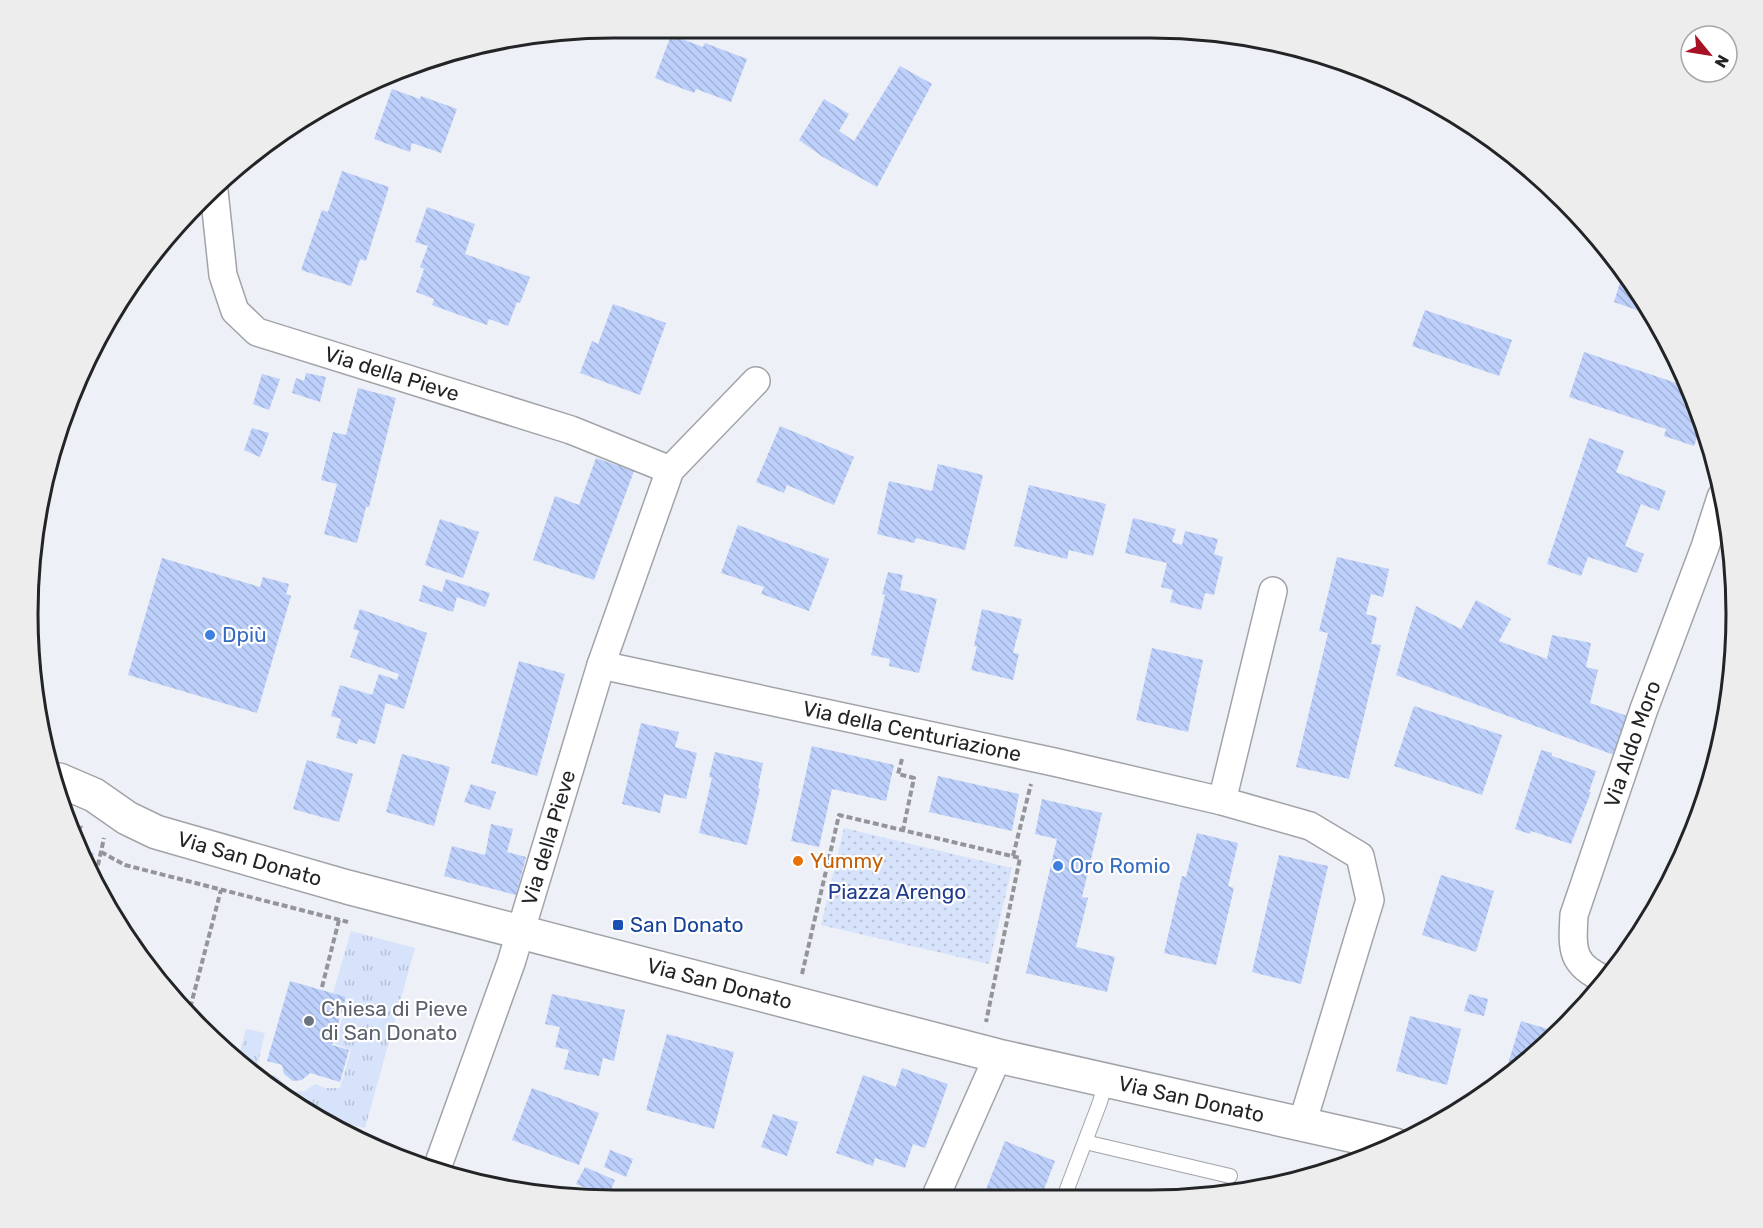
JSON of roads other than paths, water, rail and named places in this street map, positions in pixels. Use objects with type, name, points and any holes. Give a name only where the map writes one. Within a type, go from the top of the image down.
[{"type":"street","name":"Via della Pieve","points":[[215,198],[223,275],[235,311],[257,333],[571,430],[670,471]]},
{"type":"street","name":"Via della Pieve","points":[[439,1163],[511,963],[601,665],[670,471],[756,381]]},
{"type":"street","name":"Via Aldo Moro","points":[[1597,976],[1580,962],[1572,946],[1574,915],[1644,709],[1716,514]]},
{"type":"street","points":[[1222,801],[1273,591]]},
{"type":"street","name":"Via della Centuriazione","points":[[601,665],[1054,762],[1222,801],[1310,826],[1360,856],[1370,900],[1302,1124]]},
{"type":"street","name":"Via San Donato","points":[[63,782],[94,795],[127,818],[156,832],[347,887],[998,1056],[1381,1142]]},
{"type":"street","points":[[939,1190],[998,1056]]},
{"type":"lane","points":[[1067,1190],[1106,1080]]},
{"type":"lane","points":[[1085,1142],[1230,1176]]},
{"type":"place","name":"Dpiù","points":[[210,635]]},
{"type":"place","name":"Yummy","points":[[798,861]]},
{"type":"place","name":"Oro Romio","points":[[1058,866]]},
{"type":"place","name":"San Donato","points":[[618,925]]},
{"type":"place","name":"Chiesa di Pieve di San Donato","points":[[309,1021]]},
{"type":"park label","name":"Piazza Arengo","points":[[897,892]]}]
